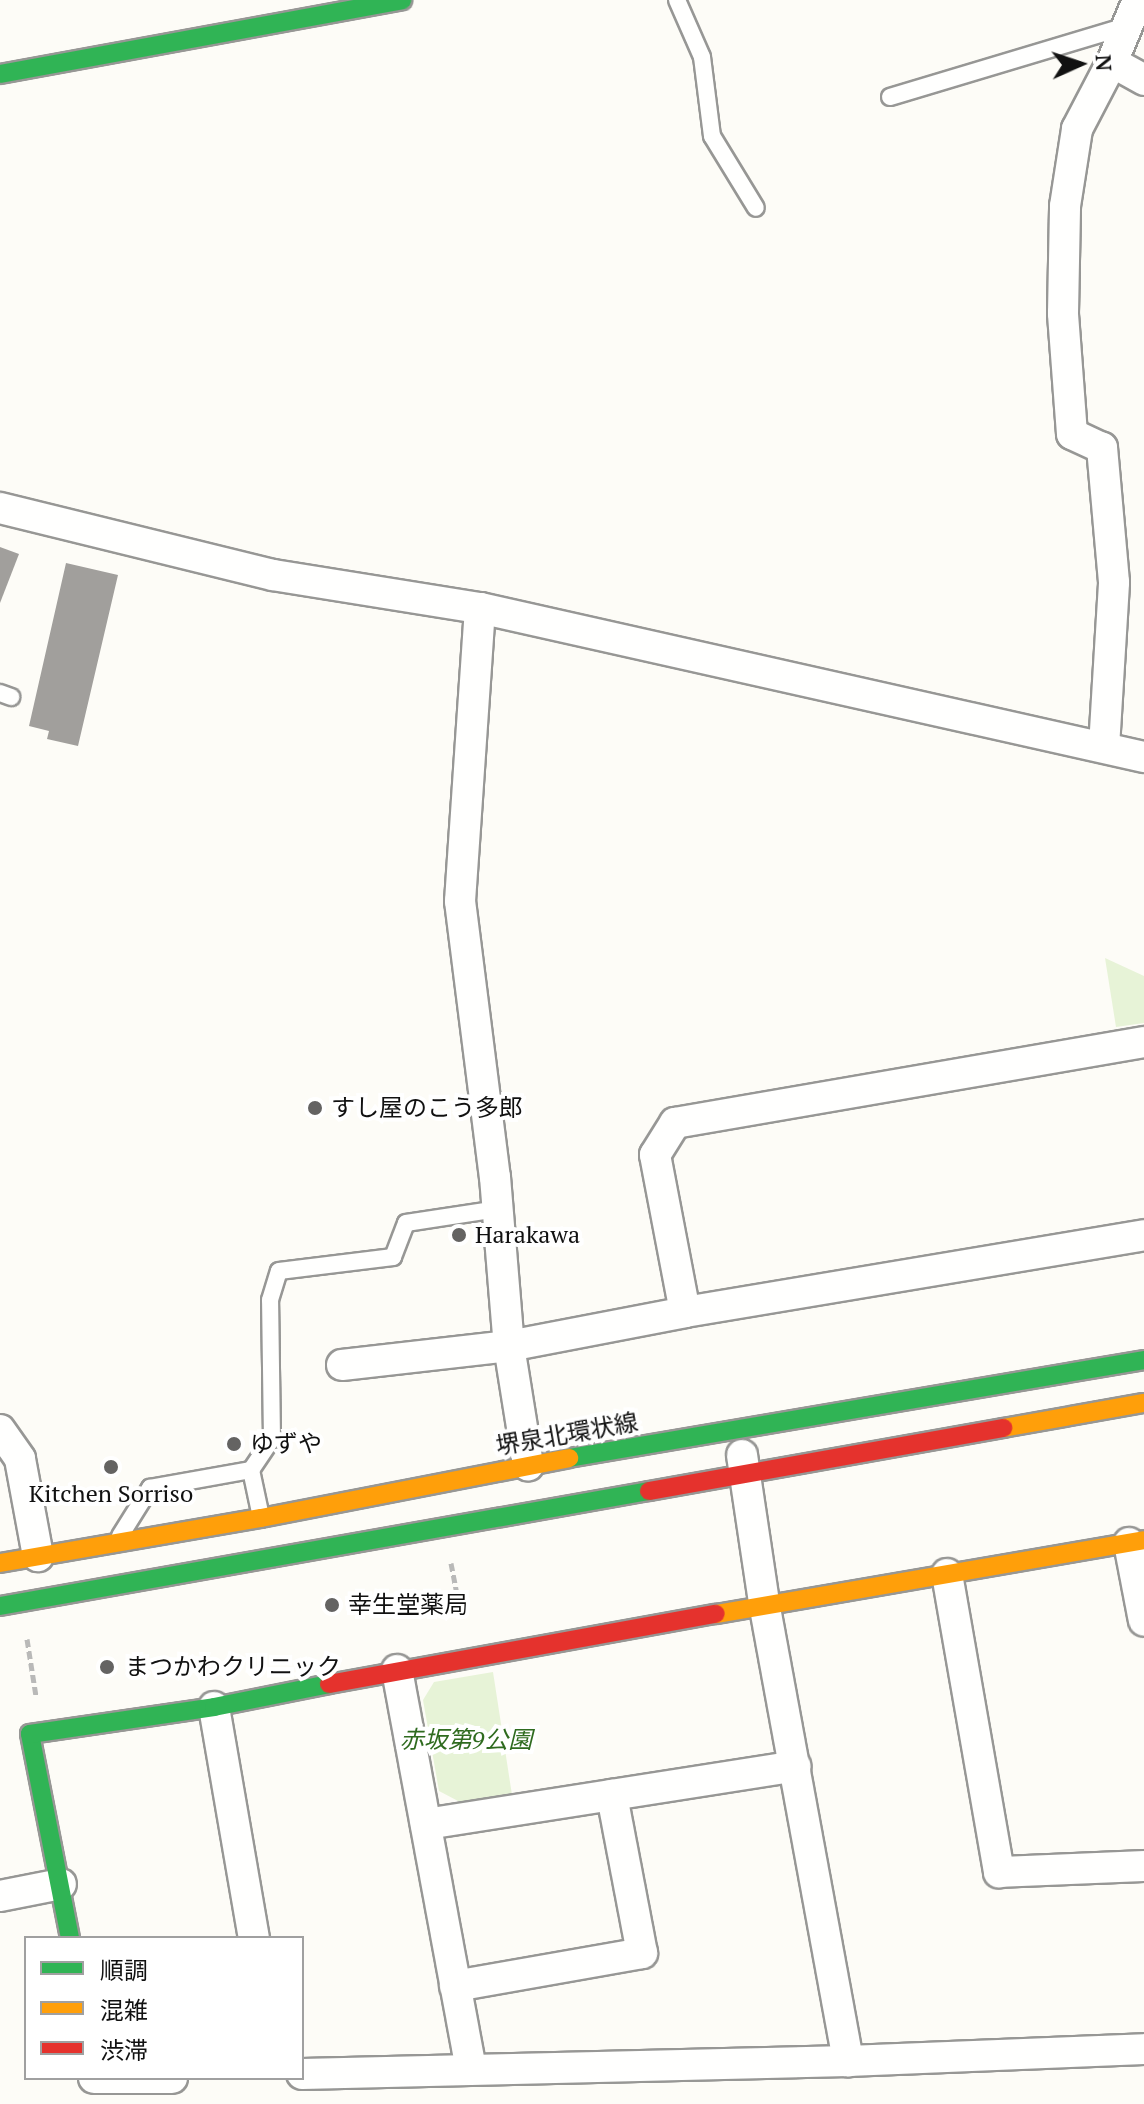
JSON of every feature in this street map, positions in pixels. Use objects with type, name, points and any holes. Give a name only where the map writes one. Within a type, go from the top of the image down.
[{"type":"main road","points":[[0,74],[402,0]]},
{"type":"main road","name":"堺泉北環状線","points":[[0,1563],[261,1518],[528,1465],[1144,1360]]},
{"type":"main road","points":[[0,1606],[1144,1403]]},
{"type":"main road","points":[[70,1936],[30,1734],[214,1707],[397,1670],[1137,1542]]},
{"type":"street","points":[[1104,747],[1114,582],[1102,448],[1072,434],[1063,313],[1065,206],[1077,129],[1133,13]]},
{"type":"street","points":[[1112,62],[1144,80]]},
{"type":"street","points":[[0,508],[273,575],[480,608],[1144,757]]},
{"type":"street","points":[[480,608],[460,901],[497,1209],[509,1346],[528,1465]]},
{"type":"street","points":[[685,1312],[655,1155],[675,1123],[1144,1042]]},
{"type":"street","points":[[342,1365],[509,1346],[685,1312],[1144,1235]]},
{"type":"street","points":[[0,1430],[20,1459],[38,1556]]},
{"type":"street","points":[[737,1430],[765,1608],[848,2061]]},
{"type":"street","points":[[1137,1542],[1144,1621]]},
{"type":"street","points":[[947,1574],[999,1872],[1144,1866]]},
{"type":"street","points":[[397,1670],[471,2068]]},
{"type":"street","points":[[214,1707],[254,1936]]},
{"type":"street","points":[[426,1824],[795,1766]]},
{"type":"street","points":[[455,1986],[642,1953],[612,1795]]},
{"type":"street","points":[[0,1896],[61,1884]]},
{"type":"street","points":[[304,2074],[848,2061],[1144,2049]]},
{"type":"lane","points":[[677,0],[702,57],[712,136],[756,208]]},
{"type":"lane","points":[[890,97],[1133,13]]},
{"type":"lane","points":[[116,1543],[150,1488],[251,1470],[272,1439],[270,1300],[279,1271],[393,1257],[406,1223],[497,1209]]},
{"type":"lane","points":[[251,1470],[261,1518]]},
{"type":"path","points":[[449,1551],[468,1659]]},
{"type":"path","points":[[25,1625],[43,1733]]},
{"type":"green space","points":[[1105,958],[1144,976],[1144,1023],[1116,1027]]},
{"type":"green space","name":"赤坂第9公園","points":[[493,1672],[512,1795],[460,1802],[439,1791],[423,1700],[434,1682]]},
{"type":"building","points":[[0,547],[19,554],[0,603]]},
{"type":"building","points":[[66,563],[118,575],[78,746],[47,739],[49,731],[29,726]]},
{"type":"traffic: fast","points":[[0,74],[402,0]]},
{"type":"traffic: fast","points":[[569,1458],[1144,1360]]},
{"type":"traffic: fast","points":[[0,1606],[649,1491]]},
{"type":"traffic: fast","points":[[70,1936],[30,1734],[214,1707],[329,1684]]},
{"type":"traffic: slow","points":[[1003,1428],[1144,1403]]},
{"type":"traffic: slow","points":[[0,1563],[261,1518],[569,1458]]},
{"type":"traffic: slow","points":[[716,1614],[1144,1540]]},
{"type":"traffic: jam","points":[[649,1491],[1003,1428]]},
{"type":"traffic: jam","points":[[329,1684],[716,1614]]},
{"type":"place","name":"すし屋のこう多郎","points":[[315,1108]]},
{"type":"place","name":"Harakawa","points":[[459,1235]]},
{"type":"place","name":"ゆずや","points":[[234,1444]]},
{"type":"place","name":"Kitchen Sorriso","points":[[111,1467]]},
{"type":"place","name":"幸生堂薬局","points":[[332,1605]]},
{"type":"place","name":"まつかわクリニック","points":[[107,1667]]}]
